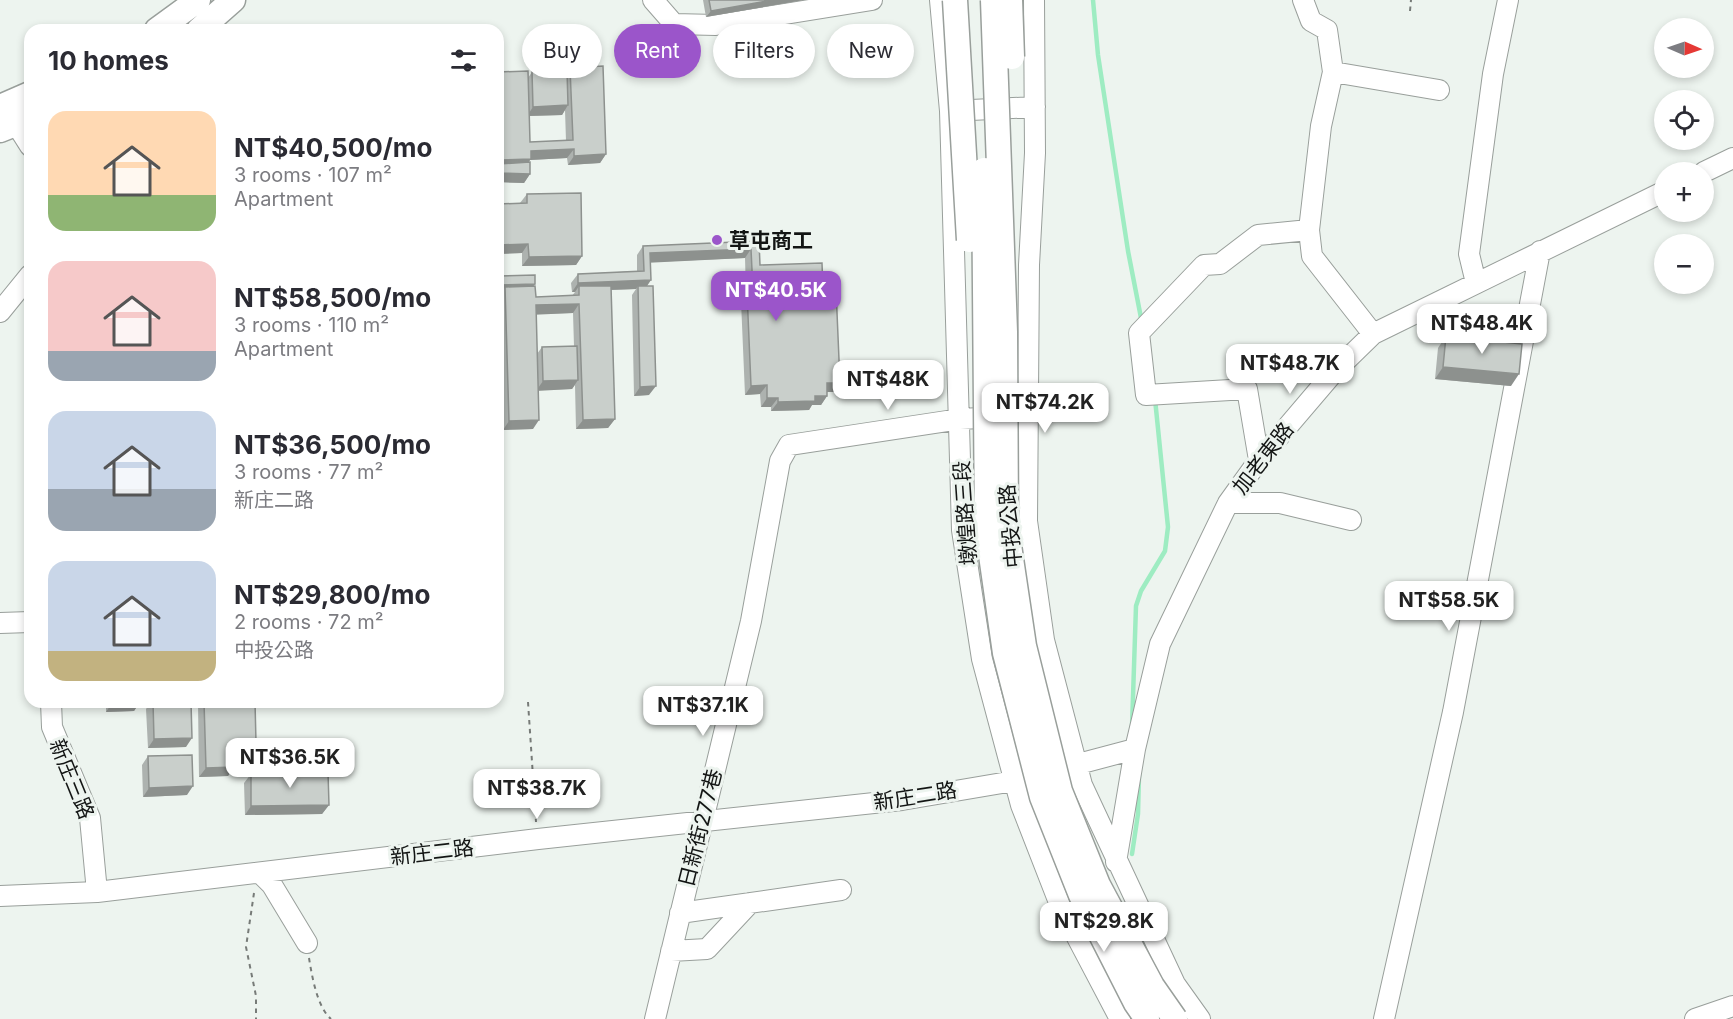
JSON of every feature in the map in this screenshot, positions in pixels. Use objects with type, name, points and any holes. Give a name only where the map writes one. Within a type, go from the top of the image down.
[{"type":"main road","points":[[206,24],[232,0]]},
{"type":"main road","points":[[955,0],[970,247],[995,335]]},
{"type":"main road","name":"中投公路","points":[[976,0],[1006,525],[1024,646],[1060,791],[1098,885],[1152,986],[1175,1019]]},
{"type":"main road","name":"中投公路","points":[[993,0],[995,335],[987,527],[1005,653],[1042,797],[1081,895],[1136,1003],[1147,1019]]},
{"type":"main road","points":[[995,335],[1016,150],[1010,0]]},
{"type":"main road","points":[[165,24],[197,1]]},
{"type":"main road","points":[[10,117],[24,101]]},
{"type":"street","points":[[653,0],[674,24],[716,25],[872,0]]},
{"type":"street","name":"墩煌路三段","points":[[940,0],[950,111],[964,542],[982,659],[1014,781],[1060,905],[1122,1019]]},
{"type":"street","points":[[1034,0],[1035,107],[1026,415],[1026,521],[1044,640],[1082,785],[1175,984],[1200,1019]]},
{"type":"street","points":[[1303,0],[1311,21],[1328,30],[1334,72],[1321,126],[1309,230],[1312,256],[1373,334]]},
{"type":"street","points":[[1476,283],[1469,254],[1493,74],[1508,0]]},
{"type":"street","points":[[190,24],[197,1]]},
{"type":"street","points":[[1334,72],[1439,90]]},
{"type":"street","points":[[950,111],[1035,107]]},
{"type":"street","points":[[10,117],[24,137]]},
{"type":"street","points":[[1714,167],[1733,158]]},
{"type":"street","name":"加老東路","points":[[1116,862],[1135,749],[1160,644],[1228,503],[1259,460],[1334,372],[1373,334],[1654,196]]},
{"type":"street","points":[[1259,460],[1247,389],[1146,395],[1139,333],[1204,265],[1220,264],[1258,235],[1309,230]]},
{"type":"street","points":[[1384,1019],[1453,712],[1540,251]]},
{"type":"street","points":[[0,312],[24,282]]},
{"type":"street","points":[[960,419],[1026,415]]},
{"type":"street","name":"日新街277巷","points":[[655,1019],[751,621],[780,461],[789,445],[960,419]]},
{"type":"street","points":[[1228,503],[1280,503],[1351,520]]},
{"type":"street","points":[[0,623],[24,622]]},
{"type":"street","name":"新庄三路","points":[[51,708],[52,727],[90,818],[98,892]]},
{"type":"street","points":[[1077,764],[1135,749]]},
{"type":"street","name":"新庄二路","points":[[0,896],[98,892],[538,839],[902,800],[1014,781],[1077,764]]},
{"type":"street","points":[[253,873],[272,885],[307,944]]},
{"type":"street","points":[[1122,1019],[1119,992],[1128,886]]},
{"type":"street","points":[[680,913],[841,890]]},
{"type":"street","points":[[671,951],[707,949],[750,903]]},
{"type":"street","points":[[1695,1019],[1733,1006]]},
{"type":"path","points":[[1410,11],[1411,0]]},
{"type":"path","points":[[528,702],[538,839]]},
{"type":"path","points":[[253,873],[255,895],[246,947],[256,996],[256,1019]]},
{"type":"path","points":[[307,944],[313,979],[326,1015],[331,1019]]},
{"type":"building","points":[[709,0],[773,0],[711,11]]},
{"type":"building","points":[[603,66],[606,154],[574,156],[574,149],[531,151],[531,159],[504,160],[504,72],[522,71],[522,78],[528,78],[530,142],[573,140],[570,78],[602,78]]},
{"type":"building","points":[[532,78],[567,78],[568,105],[533,107]]},
{"type":"building","points":[[530,162],[530,174],[504,173],[504,164]]},
{"type":"building","points":[[581,193],[582,256],[529,257],[528,244],[504,245],[504,204],[527,203],[527,194]]},
{"type":"building","points":[[759,241],[760,265],[822,263],[823,290],[836,289],[840,383],[827,383],[827,396],[815,396],[815,401],[778,402],[778,398],[767,398],[767,385],[751,386],[747,292],[753,291],[751,249],[650,253],[651,280],[578,283],[578,274],[644,271],[643,246]]},
{"type":"building","points":[[535,275],[535,284],[504,285],[504,276]]},
{"type":"building","points":[[535,286],[536,297],[579,295],[579,286],[611,286],[615,419],[583,420],[579,304],[536,305],[539,420],[509,421],[505,287]]},
{"type":"building","points":[[638,286],[653,286],[656,386],[640,387]]},
{"type":"building","points":[[1446,336],[1522,344],[1519,374],[1443,367]]},
{"type":"building","points":[[577,346],[578,380],[543,381],[542,347]]},
{"type":"building","points":[[153,708],[191,708],[192,738],[154,739]]},
{"type":"building","points":[[204,708],[255,708],[256,742],[234,742],[234,767],[206,768]]},
{"type":"building","points":[[192,755],[193,786],[149,788],[148,756]]},
{"type":"building","points":[[328,772],[329,805],[251,806],[251,774]]},
{"type":"waterway","points":[[1093,0],[1098,55],[1128,251],[1142,323]]},
{"type":"waterway","points":[[1132,727],[1136,606],[1141,591],[1165,551],[1168,527],[1155,399]]},
{"type":"waterway","points":[[1132,854],[1138,814],[1139,774]]},
{"type":"place","name":"草屯商工","points":[[717,240]]}]
